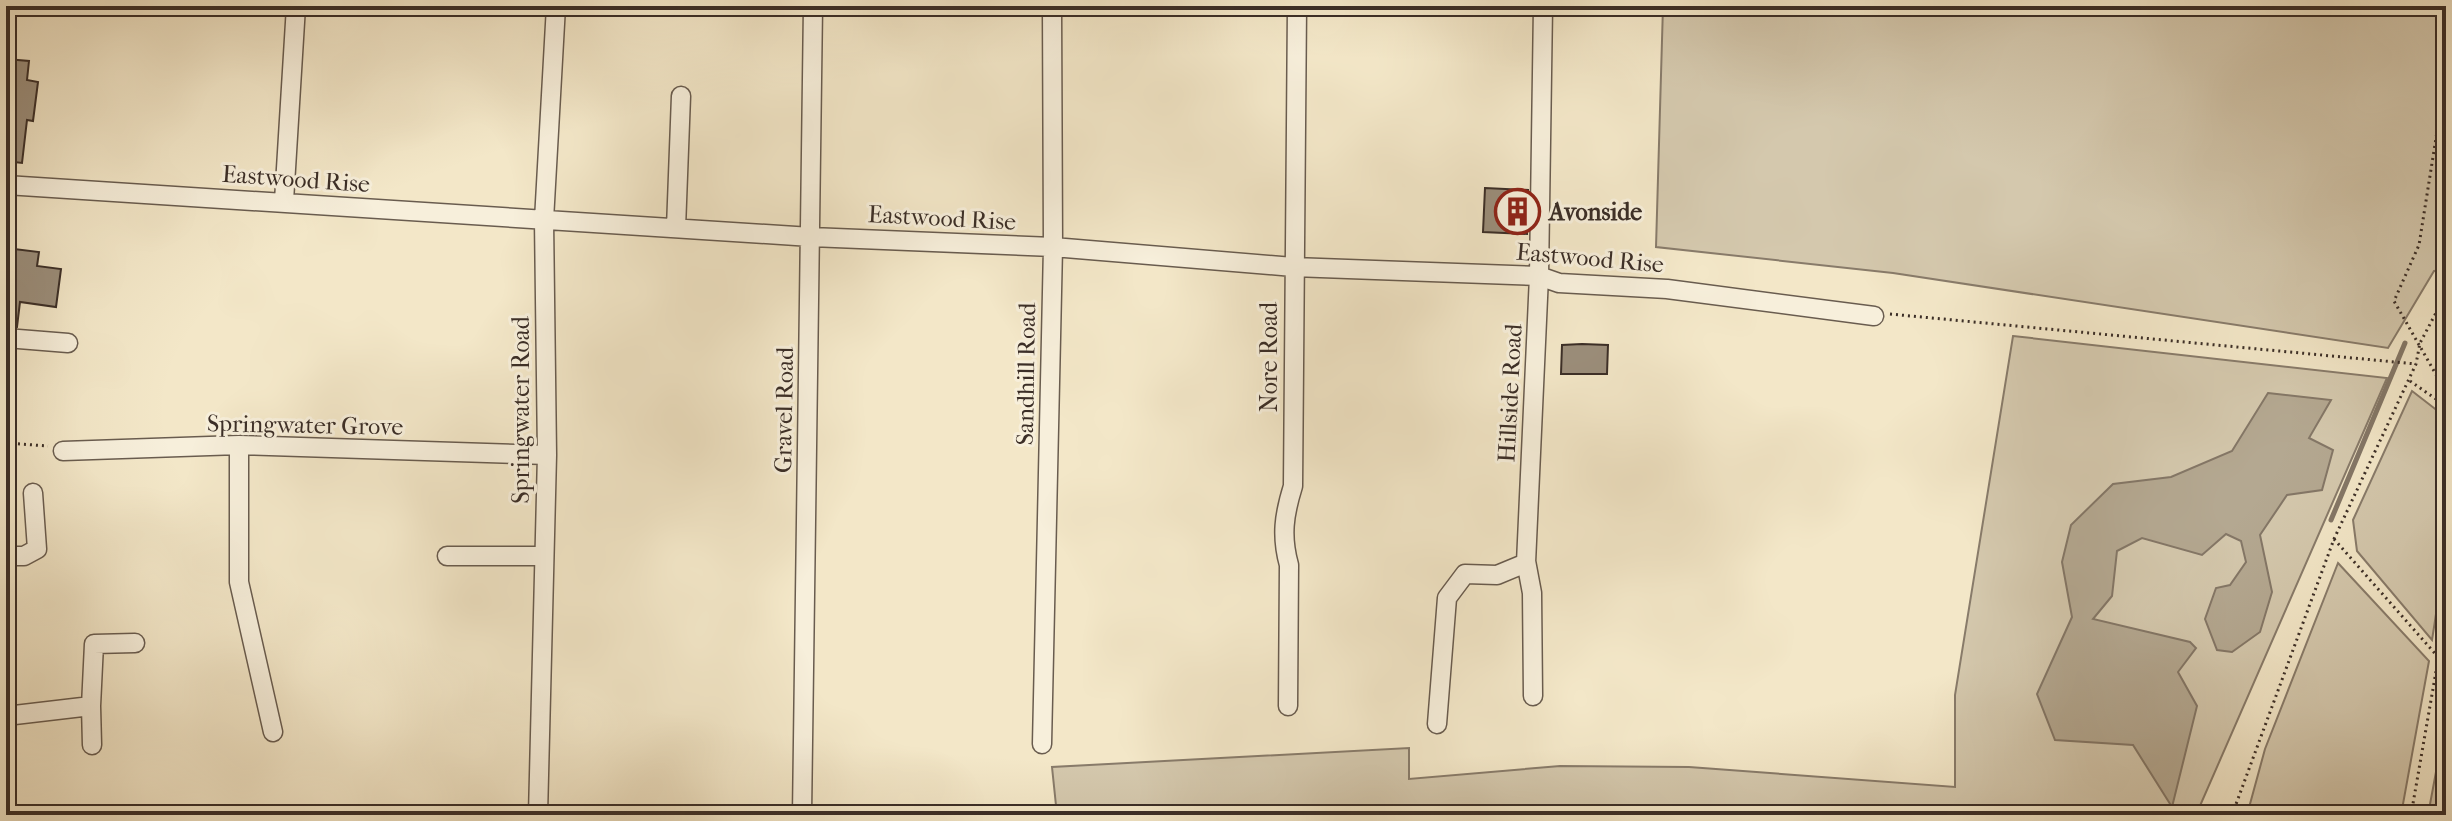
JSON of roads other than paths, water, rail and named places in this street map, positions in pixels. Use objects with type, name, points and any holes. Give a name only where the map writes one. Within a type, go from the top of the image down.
[{"type":"street","points":[[284,201],[296,6]]},
{"type":"street","name":"Springwater Road","points":[[538,815],[547,455],[544,220],[556,6]]},
{"type":"street","name":"Gravel Road","points":[[802,815],[813,6]]},
{"type":"street","name":"Sandhill Road","points":[[1042,744],[1053,247],[1052,6]]},
{"type":"street","name":"Nore Road","points":[[1288,706],[1289,565],[1284,545],[1283,518],[1293,486],[1297,6]]},
{"type":"street","name":"Hillside Road","points":[[1533,696],[1532,593],[1526,561],[1539,276],[1543,6]]},
{"type":"street","points":[[676,228],[681,96]]},
{"type":"street","name":"Eastwood Rise","points":[[6,185],[811,237],[1053,247],[1293,267],[1539,276],[1559,283],[1667,289],[1874,316]]},
{"type":"street","points":[[6,338],[68,343]]},
{"type":"street","points":[[239,445],[239,582],[273,732]]},
{"type":"street","name":"Springwater Grove","points":[[63,451],[239,445],[547,455]]},
{"type":"street","points":[[6,556],[24,556],[37,549],[33,493]]},
{"type":"street","points":[[447,556],[544,556]]},
{"type":"street","points":[[1437,724],[1447,598],[1465,574],[1497,575],[1526,561]]},
{"type":"street","points":[[92,745],[94,644],[135,643]]},
{"type":"street","points":[[6,716],[91,706]]},
{"type":"waterway","points":[[2331,520],[2405,343]]},
{"type":"place","name":"Avonside","points":[[1518,212]]}]
